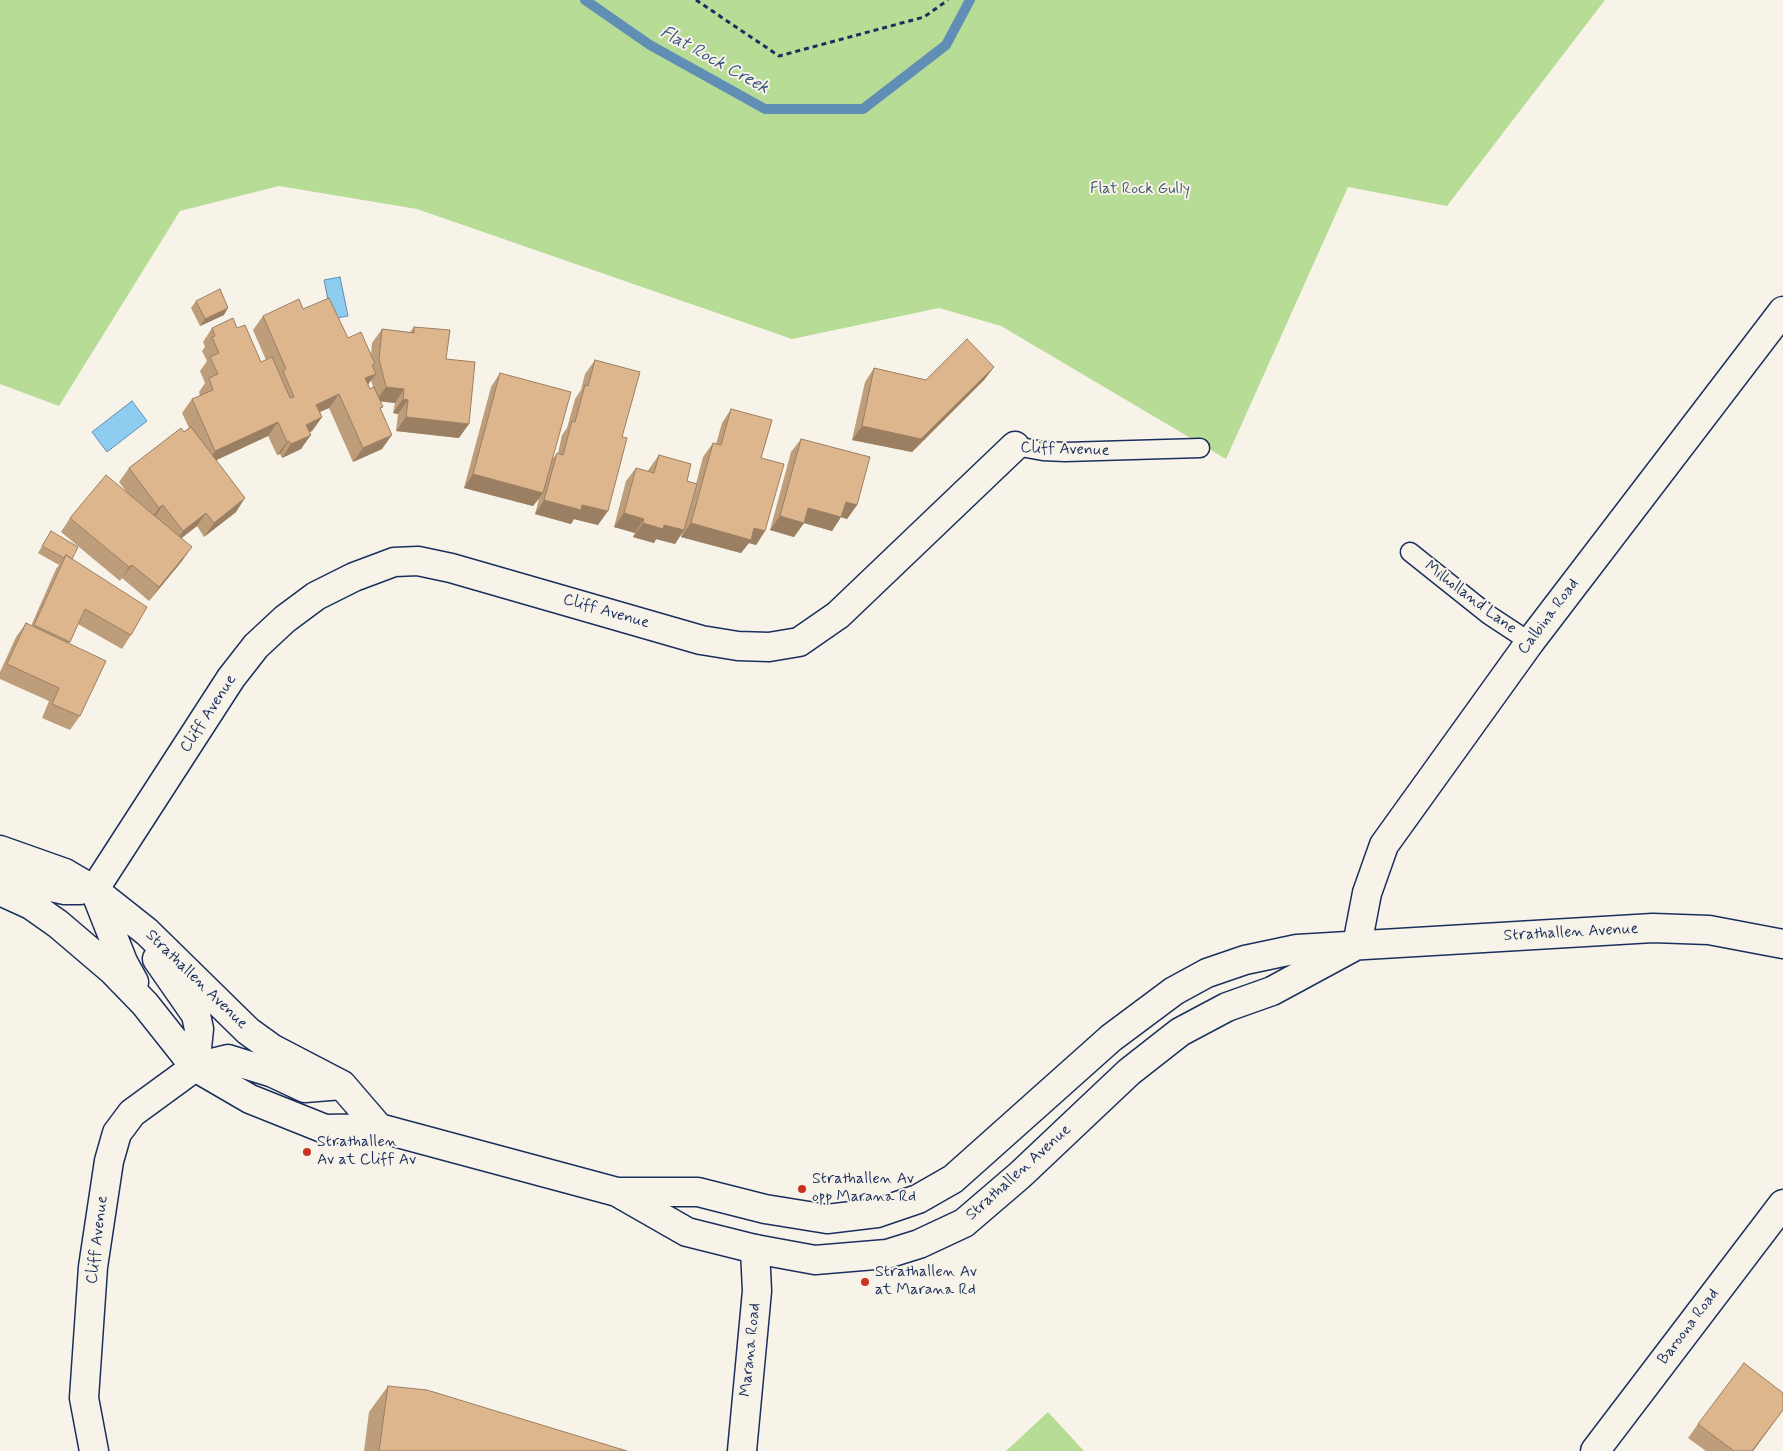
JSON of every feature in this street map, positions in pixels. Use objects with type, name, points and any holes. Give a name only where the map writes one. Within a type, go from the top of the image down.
[{"type":"main road","name":"Calbina Road","points":[[1357,945],[1367,893],[1384,845],[1530,642],[1783,311]]},
{"type":"main road","name":"Cliff Avenue","points":[[94,890],[231,678],[256,646],[284,619],[316,596],[394,562],[418,561],[451,568],[701,640],[738,646],[769,647],[799,642],[838,615],[1015,446]]},
{"type":"main road","name":"Strathallen Avenue","points":[[0,850],[65,873],[94,890],[147,932],[248,1031],[273,1049],[342,1085],[380,1128]]},
{"type":"main road","points":[[0,876],[65,890],[94,890],[123,962],[145,1004]]},
{"type":"main road","name":"Strathallen Avenue","points":[[0,892],[31,905],[58,924],[112,970],[145,1004],[195,1067],[250,1100],[325,1129],[380,1128],[617,1192],[687,1232],[755,1249],[815,1260],[887,1254],[941,1235],[964,1223],[1020,1175],[1129,1072],[1180,1032],[1227,1007],[1272,991],[1357,945]]},
{"type":"main road","name":"Strathallen Avenue","points":[[617,1192],[698,1192],[765,1209],[827,1219],[877,1213],[918,1199],[953,1179],[1111,1038],[1174,991],[1207,973],[1245,960],[1297,949],[1653,928],[1708,930],[1783,944]]},
{"type":"main road","points":[[147,932],[153,954],[196,1015],[199,1029],[195,1067],[228,1059],[273,1073],[306,1088],[342,1085]]},
{"type":"main road","name":"Cliff Avenue","points":[[94,1451],[84,1398],[93,1267],[108,1161],[117,1133],[132,1113],[195,1067]]},
{"type":"main road","name":"Baroona Road","points":[[1595,1451],[1783,1204]]},
{"type":"main road","name":"Marana Road","points":[[742,1451],[757,1291],[755,1249]]},
{"type":"lane","name":"Cliff Avenue","points":[[1015,446],[1043,451],[1065,452],[1200,448]]},
{"type":"lane","name":"Milholland Lane","points":[[1410,552],[1489,615],[1530,642]]},
{"type":"path","points":[[696,0],[779,56],[924,17],[948,0]]},
{"type":"green space","name":"Flat Rock Gully","points":[[0,0],[1605,0],[1447,206],[1348,187],[1226,459],[1001,326],[939,308],[792,339],[417,209],[279,186],[180,211],[59,406],[0,384]]},
{"type":"green space","points":[[1048,1412],[1084,1451],[1006,1451]]},
{"type":"water","points":[[340,277],[348,316],[332,319],[324,280]]},
{"type":"water","points":[[132,401],[147,421],[107,452],[92,432]]},
{"type":"building","points":[[220,289],[228,308],[205,319],[196,301]]},
{"type":"building","points":[[329,298],[348,338],[361,332],[375,364],[372,365],[376,374],[365,378],[370,389],[374,387],[383,407],[380,408],[392,435],[363,448],[339,394],[316,405],[322,417],[306,425],[311,435],[291,444],[289,441],[287,442],[278,422],[215,451],[192,399],[213,390],[209,378],[218,374],[210,357],[219,353],[212,337],[215,336],[212,328],[233,318],[237,328],[245,325],[261,362],[272,357],[290,398],[294,397],[283,371],[286,369],[263,316],[299,299],[303,309]]},
{"type":"building","points":[[414,327],[450,330],[446,359],[475,362],[469,424],[406,417],[408,400],[403,399],[404,389],[386,387],[379,359],[382,329],[414,333]]},
{"type":"building","points":[[967,339],[994,367],[921,439],[862,426],[874,368],[926,380]]},
{"type":"building","points":[[595,360],[640,372],[622,437],[627,438],[608,511],[582,505],[581,510],[544,500],[557,453],[563,455],[572,421],[575,422],[585,385],[588,386]]},
{"type":"building","points":[[500,373],[571,392],[543,493],[473,474]]},
{"type":"building","points":[[731,409],[772,420],[761,458],[784,464],[765,531],[754,528],[751,540],[691,523],[713,443],[721,445]]},
{"type":"building","points":[[191,427],[245,498],[214,523],[206,513],[183,531],[163,505],[159,508],[129,468],[181,428],[184,432]]},
{"type":"building","points":[[801,439],[870,457],[857,505],[846,502],[841,517],[808,508],[804,523],[780,516]]},
{"type":"building","points":[[659,455],[691,464],[687,481],[697,484],[684,530],[664,525],[663,529],[643,523],[644,519],[624,513],[636,468],[654,473]]},
{"type":"building","points":[[106,475],[192,547],[159,587],[132,565],[129,567],[70,518]]},
{"type":"building","points":[[51,531],[78,547],[72,559],[66,555],[64,558],[42,546]]},
{"type":"building","points":[[66,555],[147,607],[131,635],[85,609],[70,642],[34,625]]},
{"type":"building","points":[[26,623],[106,661],[80,716],[52,704],[59,688],[7,664]]},
{"type":"building","points":[[1744,1363],[1783,1393],[1783,1410],[1752,1451],[1734,1451],[1698,1424]]},
{"type":"building","points":[[388,1386],[427,1390],[627,1451],[379,1451]]},
{"type":"waterway","name":"Flat Rock Creek","points":[[585,0],[650,45],[765,109],[863,109],[946,45],[970,0]]},
{"type":"place","name":"Strathallen Av at Cliff Av","points":[[307,1152]]},
{"type":"place","name":"Strathallen Av opp Marana Rd","points":[[802,1189]]},
{"type":"place","name":"Strathallen Av at Marana Rd","points":[[865,1282]]}]
